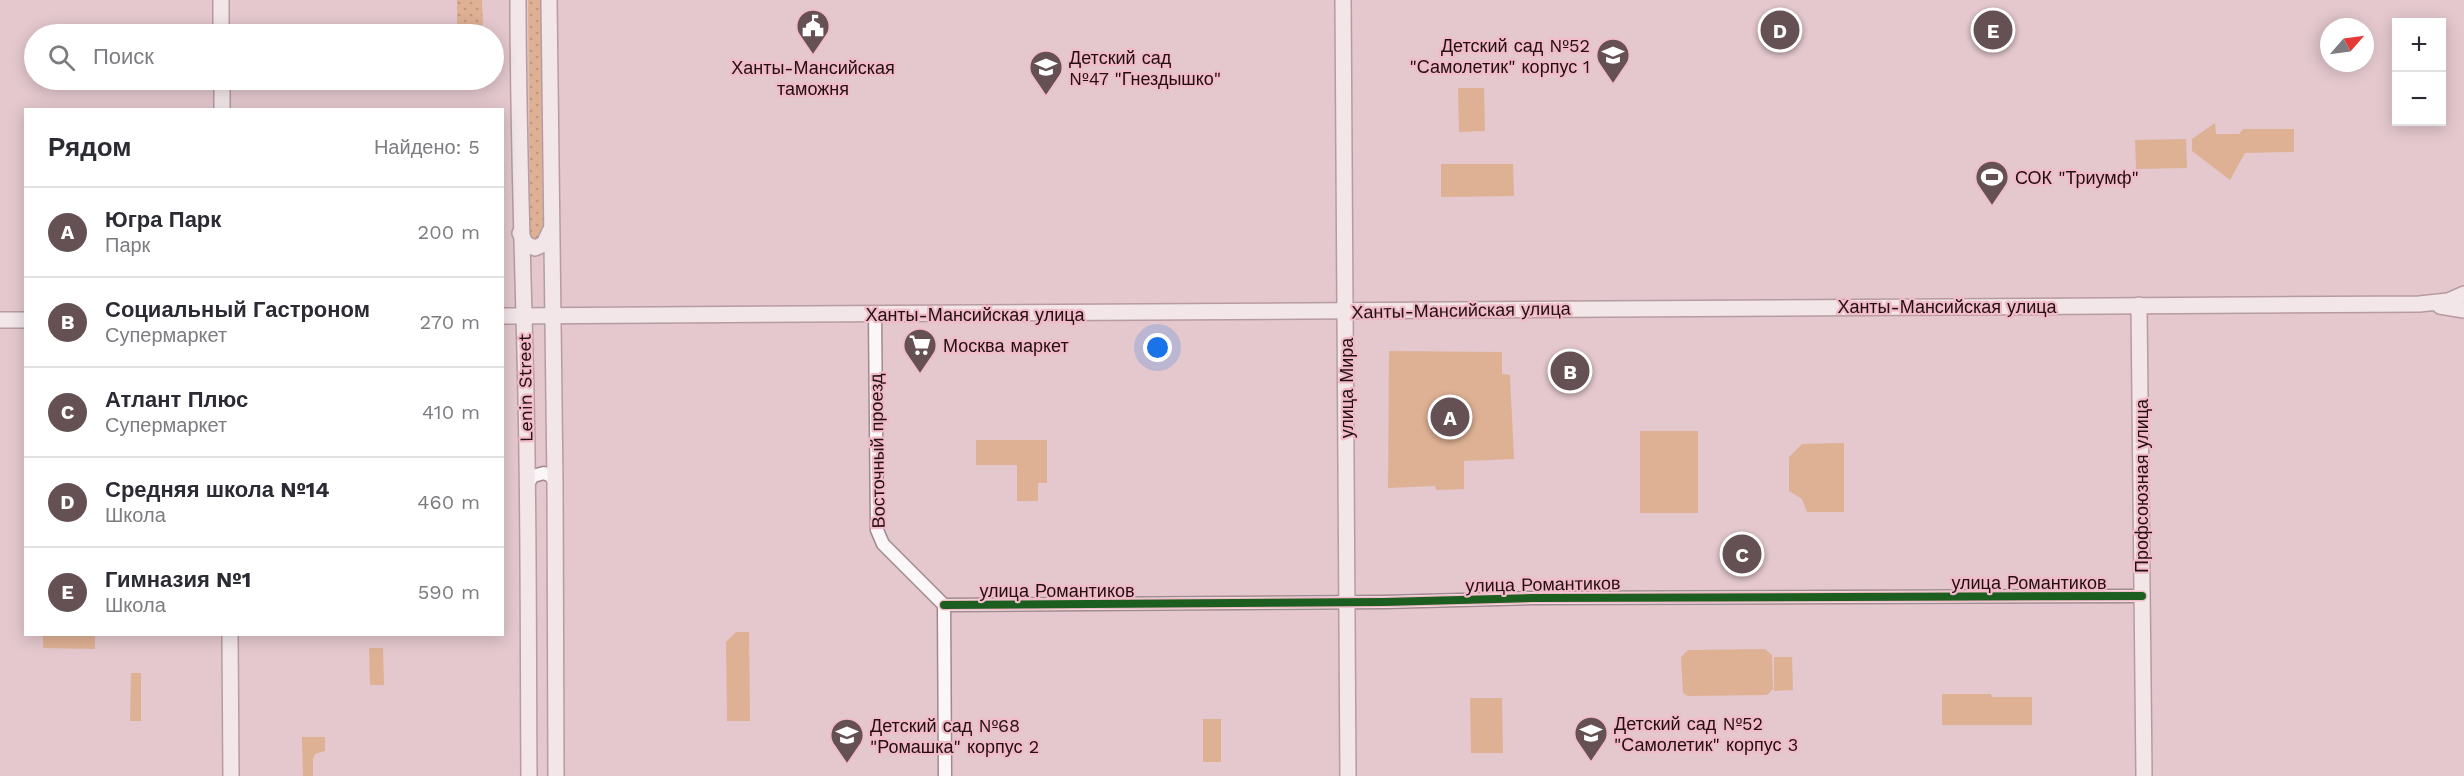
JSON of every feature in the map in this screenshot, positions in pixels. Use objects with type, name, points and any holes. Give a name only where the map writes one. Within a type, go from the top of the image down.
[{"type":"main road","points":[[221,0],[221,24]]},
{"type":"main road","name":"Lenin Street","points":[[518,0],[520,233],[527,485],[529,776]]},
{"type":"main road","name":"Lenin Street","points":[[549,0],[556,776]]},
{"type":"main road","name":"улица Мира","points":[[1343,0],[1348,776]]},
{"type":"main road","points":[[222,90],[222,108]]},
{"type":"main road","points":[[520,233],[526,244],[535,248],[544,244],[550,231]]},
{"type":"main road","name":"Ханты-Мансийская улица","points":[[504,316],[2419,304],[2448,301],[2464,294]]},
{"type":"main road","name":"Ханты-Мансийская улица","points":[[2419,304],[2464,310]]},
{"type":"main road","name":"Профсоюзная улица","points":[[2139,305],[2144,776]]},
{"type":"main road","points":[[0,320],[24,320]]},
{"type":"main road","points":[[230,636],[231,776]]},
{"type":"street","name":"Восточный проезд","points":[[875,315],[877,530],[883,544],[944,605]]},
{"type":"street","points":[[527,485],[533,476],[543,473],[551,476],[555,483]]},
{"type":"street","name":"улица Романтиков","points":[[944,605],[1347,602],[1542,597],[2142,596]]},
{"type":"street","points":[[944,605],[945,776]]},
{"type":"shaded area","points":[[457,0],[482,0],[483,24],[457,24]]},
{"type":"shaded area","points":[[528,0],[541,0],[543,238],[537,241],[530,238]]},
{"type":"shaded area","points":[[1458,88],[1484,88],[1485,131],[1459,132]]},
{"type":"shaded area","points":[[2215,123],[2216,134],[2239,134],[2243,129],[2294,129],[2294,152],[2245,153],[2230,180],[2192,151],[2192,139]]},
{"type":"shaded area","points":[[2186,139],[2187,168],[2136,169],[2135,140]]},
{"type":"shaded area","points":[[1441,164],[1513,164],[1514,196],[1441,197]]},
{"type":"shaded area","points":[[1389,351],[1502,352],[1502,374],[1510,375],[1514,459],[1464,461],[1464,489],[1436,490],[1435,486],[1388,488]]},
{"type":"shaded area","points":[[1640,431],[1698,431],[1698,513],[1640,513]]},
{"type":"shaded area","points":[[976,440],[1047,440],[1047,483],[1038,483],[1038,501],[1017,501],[1017,465],[976,465]]},
{"type":"shaded area","points":[[1844,443],[1844,512],[1807,512],[1802,499],[1789,491],[1789,457],[1802,444]]},
{"type":"shaded area","points":[[736,632],[749,632],[750,721],[727,721],[726,642]]},
{"type":"shaded area","points":[[43,636],[95,636],[95,649],[43,648]]},
{"type":"shaded area","points":[[369,648],[383,648],[384,685],[370,685]]},
{"type":"shaded area","points":[[1765,649],[1772,655],[1773,689],[1767,695],[1688,696],[1683,693],[1681,657],[1688,650]]},
{"type":"shaded area","points":[[1774,657],[1792,657],[1793,690],[1774,691]]},
{"type":"shaded area","points":[[131,673],[141,673],[141,721],[130,721]]},
{"type":"shaded area","points":[[1942,694],[2032,697],[2032,725],[1942,725]]},
{"type":"shaded area","points":[[1470,698],[1502,698],[1503,753],[1471,753]]},
{"type":"shaded area","points":[[1203,719],[1221,719],[1221,762],[1203,762]]},
{"type":"shaded area","points":[[302,737],[325,737],[325,751],[315,754],[313,759],[313,776],[303,776]]},
{"type":"cycle path","points":[[944,605],[1384,602],[1532,598],[2142,596]]},
{"type":"place","name":"Средняя школа №14","points":[[1780,30]]},
{"type":"place","name":"Гимназия №1","points":[[1993,30]]},
{"type":"place","name":"Ханты-Мансийская таможня","points":[[813,55]]},
{"type":"place","name":"Детский сад №52 \"Самолетик\" корпус 1","points":[[1613,84]]},
{"type":"place","name":"Детский сад №47 \"Гнездышко\"","points":[[1046,96]]},
{"type":"place","name":"СОК \"Триумф\"","points":[[1992,206]]},
{"type":"place","name":"Социальный Гастроном","points":[[1570,371]]},
{"type":"place","name":"Москва маркет","points":[[920,374]]},
{"type":"place","name":"Югра Парк","points":[[1450,417]]},
{"type":"place","name":"Атлант Плюс","points":[[1742,554]]},
{"type":"place","name":"Детский сад №52 \"Самолетик\" корпус 3","points":[[1591,762]]},
{"type":"place","name":"Детский сад №68 \"Ромашка\" корпус 2","points":[[847,764]]}]
